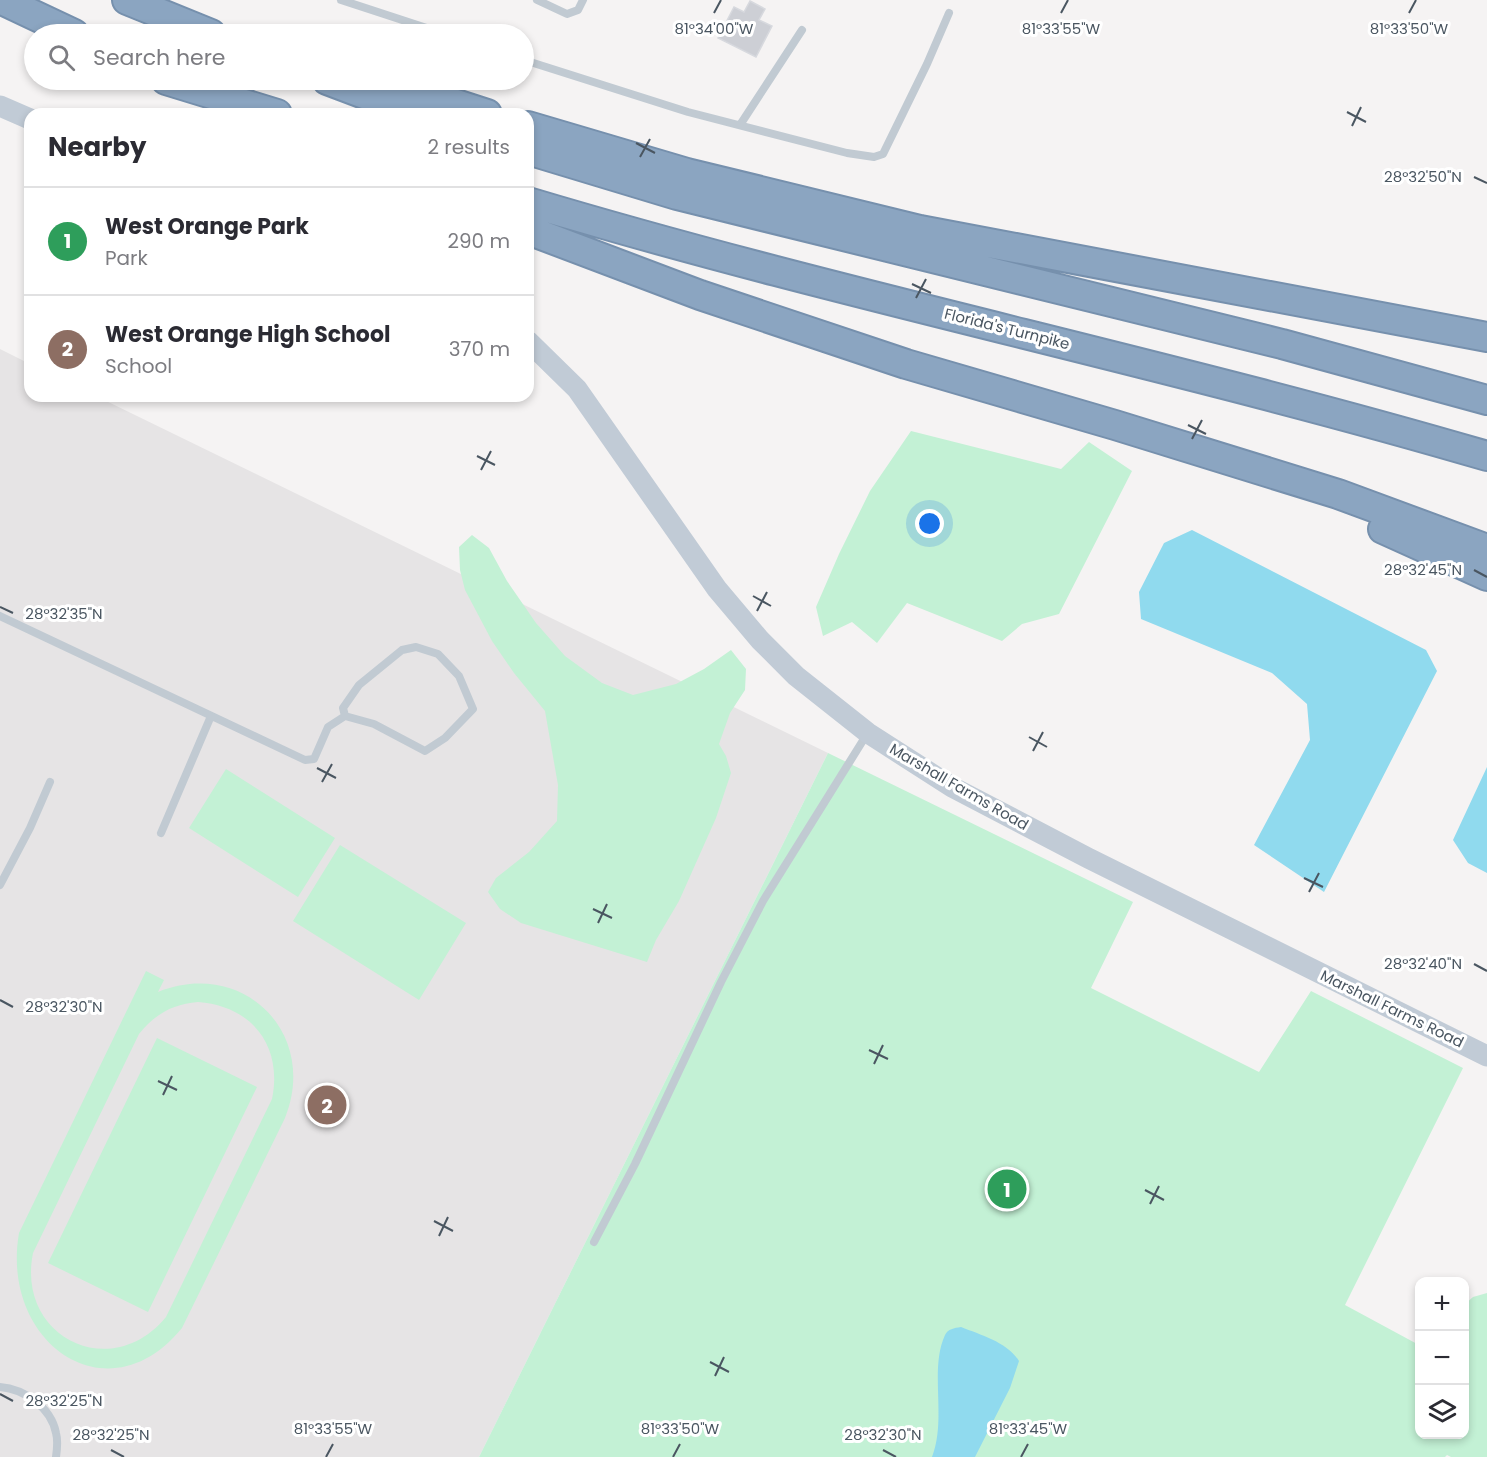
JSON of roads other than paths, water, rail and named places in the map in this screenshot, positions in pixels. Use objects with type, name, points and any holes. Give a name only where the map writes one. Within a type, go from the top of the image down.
[{"type":"highway","points":[[2,0],[53,24]]},
{"type":"highway","points":[[127,0],[184,24]]},
{"type":"highway","points":[[165,17],[192,24]]},
{"type":"highway","points":[[185,90],[218,108]]},
{"type":"highway","points":[[198,90],[257,108]]},
{"type":"highway","points":[[353,90],[401,108]]},
{"type":"highway","points":[[413,90],[468,108]]},
{"type":"highway","points":[[534,128],[687,173],[920,230],[1487,337]]},
{"type":"highway","points":[[534,152],[677,195],[1282,344],[1487,400]]},
{"type":"highway","name":"Florida's Turnpike","points":[[534,204],[645,237],[1252,390],[1487,456]]},
{"type":"highway","points":[[534,232],[700,295],[906,364],[1115,425],[1338,494],[1487,549]]},
{"type":"highway","points":[[1115,425],[1332,505],[1487,576]]},
{"type":"street","points":[[0,106],[24,116]]},
{"type":"street","name":"Marshall Farms Road","points":[[534,348],[577,389],[717,589],[760,640],[796,676],[868,733],[952,787],[1077,852],[1487,1056]]},
{"type":"lane","points":[[341,0],[414,24]]},
{"type":"lane","points":[[537,0],[567,14],[578,10],[584,0]]},
{"type":"lane","points":[[534,63],[688,112],[874,158],[883,154],[949,13]]},
{"type":"lane","points":[[740,125],[802,30]]},
{"type":"lane","points":[[0,616],[305,760],[315,759],[328,727],[345,716],[374,724],[425,752],[445,738],[473,709],[459,676],[438,654],[416,647],[402,650],[359,685],[344,708],[345,716]]},
{"type":"lane","points":[[161,833],[212,716]]},
{"type":"lane","points":[[594,1242],[635,1164],[763,902],[868,733]]},
{"type":"lane","points":[[0,885],[50,782]]},
{"type":"lane","points":[[0,862],[10,867]]},
{"type":"lane","points":[[0,1387],[13,1388],[30,1397],[46,1412],[56,1432],[56,1457]]},
{"type":"water","points":[[1192,530],[1426,650],[1437,671],[1324,892],[1254,845],[1310,740],[1307,704],[1272,673],[1141,619],[1139,592],[1164,543]]},
{"type":"water","points":[[1487,767],[1487,873],[1468,863],[1453,840]]},
{"type":"water","points":[[961,1327],[1001,1344],[1019,1361],[1010,1388],[975,1457],[932,1457],[938,1426],[940,1349],[948,1331]]},
{"type":"place","name":"West Orange High School","points":[[327,1105]]},
{"type":"place","name":"West Orange Park","points":[[1007,1189]]}]
